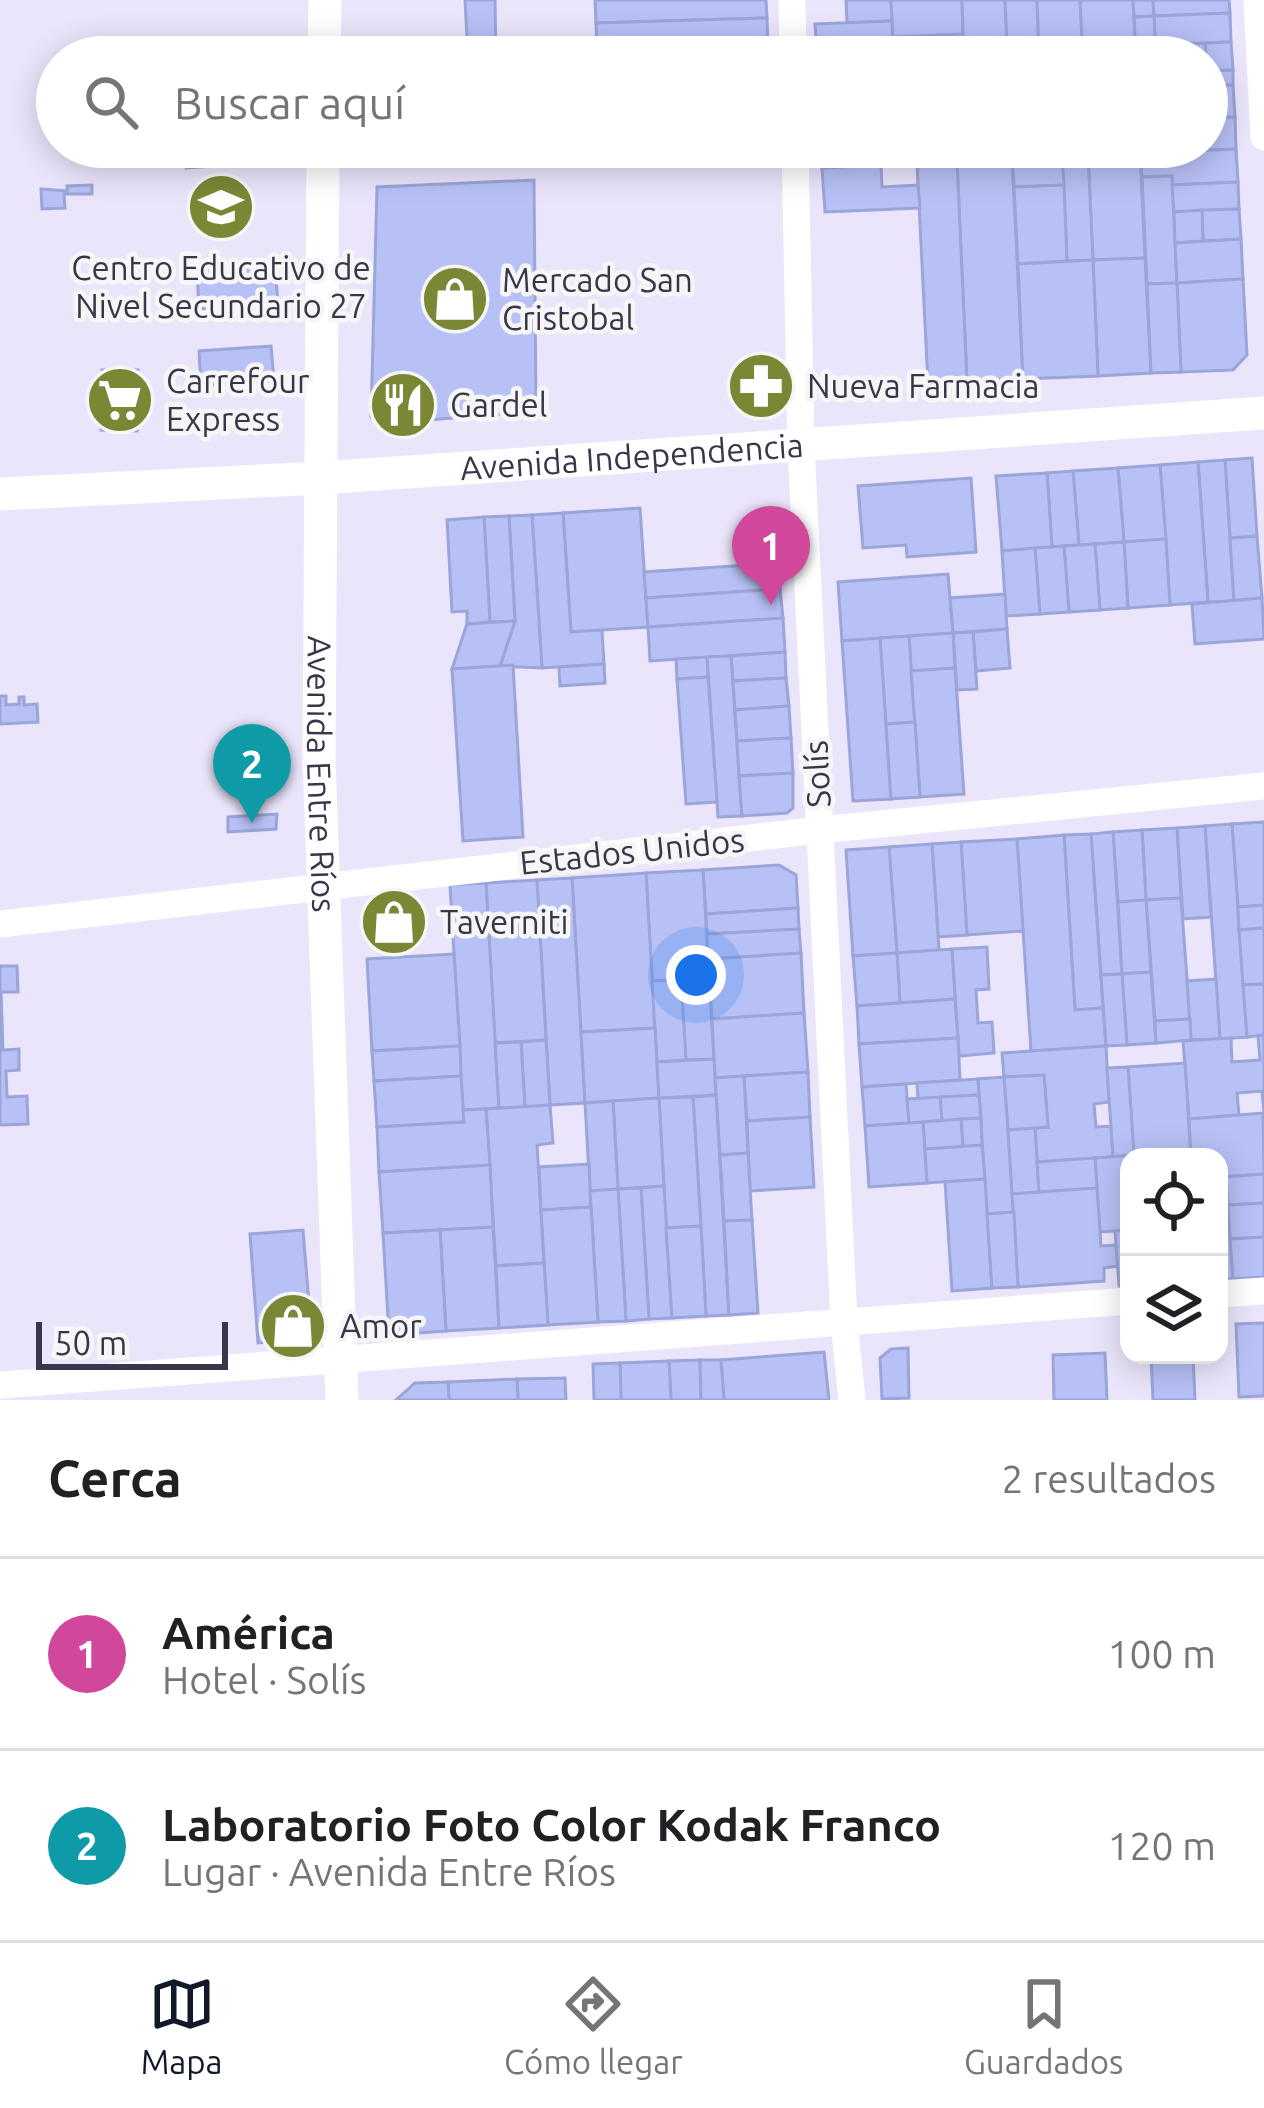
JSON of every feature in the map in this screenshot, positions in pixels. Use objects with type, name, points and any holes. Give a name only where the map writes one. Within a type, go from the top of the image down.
[{"type":"main road","points":[[324,36],[325,0]]},
{"type":"main road","name":"Avenida Entre Ríos","points":[[323,168],[321,885],[342,1400]]},
{"type":"main road","name":"Avenida Independencia","points":[[0,494],[320,478],[1264,413]]},
{"type":"street","points":[[792,0],[793,36]]},
{"type":"street","points":[[1257,0],[1264,137]]},
{"type":"street","name":"Solís","points":[[795,168],[800,446],[844,1322],[852,1400]]},
{"type":"street","name":"Estados Unidos","points":[[0,924],[820,830],[1264,786]]},
{"type":"street","points":[[1228,1293],[1264,1291]]},
{"type":"street","points":[[0,1384],[1120,1302]]},
{"type":"building","points":[[465,0],[495,0],[496,36],[467,36]]},
{"type":"building","points":[[595,0],[766,0],[767,18],[596,23]]},
{"type":"building","points":[[846,0],[891,0],[892,21],[847,23]]},
{"type":"building","points":[[891,0],[962,0],[963,34],[893,36]]},
{"type":"building","points":[[962,0],[1005,0],[1007,36],[963,36]]},
{"type":"building","points":[[1005,0],[1037,0],[1039,36],[1007,36]]},
{"type":"building","points":[[1037,0],[1080,0],[1082,36],[1038,36]]},
{"type":"building","points":[[1080,0],[1133,0],[1135,36],[1082,36]]},
{"type":"building","points":[[1133,0],[1153,0],[1154,16],[1134,17]]},
{"type":"building","points":[[1153,0],[1229,0],[1230,13],[1154,16]]},
{"type":"building","points":[[1230,13],[1231,42],[1228,36],[1155,36],[1154,16]]},
{"type":"building","points":[[1154,16],[1155,36],[1135,36],[1134,17]]},
{"type":"building","points":[[767,18],[768,36],[596,36],[596,23]]},
{"type":"building","points":[[892,21],[892,36],[816,36],[815,24]]},
{"type":"building","points":[[1231,42],[1233,70],[1228,70]]},
{"type":"building","points":[[1228,85],[1233,85],[1235,117],[1228,117]]},
{"type":"building","points":[[1228,117],[1235,117],[1236,149],[1228,149]]},
{"type":"building","points":[[1228,149],[1236,149],[1238,182],[1172,185],[1172,176],[1142,177],[1141,168],[1228,168]]},
{"type":"building","points":[[822,168],[881,168],[882,187],[918,185],[920,208],[825,212]]},
{"type":"building","points":[[917,168],[957,168],[967,382],[928,384]]},
{"type":"building","points":[[957,168],[1012,168],[1023,379],[967,382]]},
{"type":"building","points":[[1013,168],[1063,168],[1064,185],[1014,187]]},
{"type":"building","points":[[1063,168],[1089,168],[1093,260],[1067,261]]},
{"type":"building","points":[[1089,168],[1141,168],[1145,258],[1093,260]]},
{"type":"building","points":[[1172,176],[1177,283],[1147,284],[1142,177]]},
{"type":"building","name":"Mercado San Cristobal","points":[[534,180],[536,411],[381,424],[371,417],[377,187]]},
{"type":"building","points":[[1238,182],[1239,209],[1174,212],[1172,185]]},
{"type":"building","points":[[92,185],[92,194],[64,194],[65,208],[42,209],[41,189],[67,191],[67,186]]},
{"type":"building","points":[[1064,185],[1067,261],[1018,264],[1014,187]]},
{"type":"building","points":[[1239,209],[1241,239],[1203,241],[1202,210]]},
{"type":"building","points":[[1202,210],[1203,241],[1175,243],[1174,212]]},
{"type":"building","points":[[1241,239],[1243,279],[1177,283],[1175,243]]},
{"type":"building","points":[[1145,258],[1151,373],[1098,376],[1093,260]]},
{"type":"building","points":[[1093,260],[1098,376],[1023,379],[1018,264]]},
{"type":"building","points":[[275,266],[278,303],[199,309],[197,271]]},
{"type":"building","points":[[1243,279],[1247,355],[1233,370],[1181,372],[1177,283]]},
{"type":"building","points":[[1177,283],[1181,372],[1151,373],[1147,284]]},
{"type":"building","points":[[271,346],[274,381],[201,386],[199,351]]},
{"type":"building","name":"Carrefour Express","points":[[102,370],[138,370],[137,431],[101,430]]},
{"type":"building","points":[[1252,458],[1257,536],[1230,538],[1225,460]]},
{"type":"building","points":[[1225,460],[1234,601],[1208,602],[1198,462]]},
{"type":"building","points":[[1198,462],[1208,602],[1170,605],[1160,465]]},
{"type":"building","points":[[1160,465],[1166,539],[1124,542],[1118,468]]},
{"type":"building","points":[[1118,468],[1124,542],[1079,545],[1073,471]]},
{"type":"building","points":[[1073,471],[1079,545],[1052,547],[1047,473]]},
{"type":"building","points":[[1047,473],[1052,547],[1002,551],[996,476]]},
{"type":"building","points":[[971,478],[976,552],[907,557],[906,545],[863,548],[858,486]]},
{"type":"building","points":[[640,508],[648,627],[571,632],[563,513]]},
{"type":"building","points":[[563,513],[571,632],[602,630],[604,664],[542,668],[532,515]]},
{"type":"building","points":[[532,515],[542,668],[500,666],[515,621],[509,516]]},
{"type":"building","points":[[509,516],[515,621],[490,622],[484,517]]},
{"type":"building","points":[[484,517],[490,622],[467,624],[467,611],[452,612],[447,520]]},
{"type":"building","points":[[1257,536],[1262,598],[1234,601],[1230,538]]},
{"type":"building","points":[[1166,539],[1170,605],[1128,608],[1124,542]]},
{"type":"building","points":[[1124,542],[1128,608],[1100,610],[1095,544]]},
{"type":"building","points":[[1095,544],[1100,610],[1069,612],[1064,546]]},
{"type":"building","points":[[1064,546],[1069,612],[1040,614],[1035,548]]},
{"type":"building","points":[[1035,548],[1040,614],[1006,616],[1002,551]]},
{"type":"building","points":[[779,563],[780,589],[646,598],[644,572]]},
{"type":"building","points":[[948,574],[953,633],[842,641],[838,582]]},
{"type":"building","points":[[780,589],[783,618],[648,627],[646,598]]},
{"type":"building","points":[[1005,594],[1007,629],[953,633],[950,598]]},
{"type":"building","points":[[1262,598],[1264,639],[1195,644],[1192,604]]},
{"type":"building","points":[[783,618],[785,652],[650,661],[648,627]]},
{"type":"building","points":[[515,621],[500,666],[452,669],[467,624]]},
{"type":"building","points":[[1007,629],[1010,668],[976,671],[973,632]]},
{"type":"building","points":[[973,632],[977,689],[957,690],[953,633]]},
{"type":"building","points":[[953,633],[955,668],[911,671],[909,636]]},
{"type":"building","points":[[909,636],[915,722],[886,724],[880,638]]},
{"type":"building","points":[[880,638],[891,799],[853,801],[842,641]]},
{"type":"building","points":[[785,652],[786,678],[733,681],[731,656]]},
{"type":"building","points":[[731,656],[742,816],[718,817],[707,657]]},
{"type":"building","points":[[707,657],[708,677],[677,679],[676,659]]},
{"type":"building","points":[[604,664],[605,683],[560,686],[559,667]]},
{"type":"building","points":[[513,665],[523,837],[463,841],[452,669]]},
{"type":"building","points":[[955,668],[964,794],[920,797],[911,671]]},
{"type":"building","points":[[708,677],[717,802],[686,804],[677,679]]},
{"type":"building","points":[[786,678],[789,706],[735,710],[733,681]]},
{"type":"building","points":[[0,696],[6,696],[6,705],[19,704],[19,697],[24,697],[24,705],[37,704],[38,722],[0,724]]},
{"type":"building","points":[[789,706],[791,738],[737,741],[735,710]]},
{"type":"building","points":[[915,722],[920,797],[891,799],[886,724]]},
{"type":"building","points":[[791,738],[793,773],[739,776],[737,741]]},
{"type":"building","points":[[793,773],[793,808],[787,813],[742,816],[739,776]]},
{"type":"building","points":[[277,814],[276,829],[228,832],[228,817]]},
{"type":"building","points":[[1264,822],[1264,905],[1238,907],[1232,824]]},
{"type":"building","points":[[1232,824],[1247,1037],[1220,1039],[1205,826]]},
{"type":"building","points":[[1205,826],[1211,917],[1183,919],[1177,828]]},
{"type":"building","points":[[1177,828],[1181,898],[1146,900],[1142,830]]},
{"type":"building","points":[[1142,830],[1146,900],[1118,902],[1113,832]]},
{"type":"building","points":[[1113,832],[1122,974],[1101,975],[1091,834]]},
{"type":"building","points":[[1091,834],[1103,1008],[1075,1010],[1064,835]]},
{"type":"building","points":[[1064,835],[1075,1010],[1103,1008],[1106,1046],[1031,1051],[1017,839]]},
{"type":"building","points":[[1017,839],[1023,931],[967,935],[961,842]]},
{"type":"building","points":[[961,842],[967,935],[938,937],[932,844]]},
{"type":"building","points":[[932,844],[939,950],[897,953],[889,847]]},
{"type":"building","points":[[889,847],[897,953],[853,956],[846,850]]},
{"type":"building","points":[[779,865],[796,875],[798,908],[706,914],[703,870]]},
{"type":"building","points":[[703,870],[709,978],[652,981],[646,873]]},
{"type":"building","points":[[646,873],[655,1028],[581,1032],[572,878]]},
{"type":"building","points":[[572,878],[585,1103],[550,1105],[537,880]]},
{"type":"building","points":[[537,880],[546,1040],[495,1043],[486,883]]},
{"type":"building","points":[[486,883],[499,1108],[463,1110],[450,885]]},
{"type":"building","points":[[1181,898],[1190,1019],[1155,1021],[1146,900]]},
{"type":"building","points":[[1146,900],[1151,972],[1122,974],[1118,902]]},
{"type":"building","points":[[1264,905],[1264,928],[1239,930],[1238,907]]},
{"type":"building","points":[[798,908],[799,929],[707,934],[706,914]]},
{"type":"building","points":[[1264,928],[1264,984],[1243,985],[1239,930]]},
{"type":"building","points":[[799,929],[801,953],[708,959],[707,934]]},
{"type":"building","points":[[987,947],[989,989],[976,990],[978,1023],[992,1022],[994,1053],[959,1056],[952,949]]},
{"type":"building","points":[[952,949],[955,999],[900,1003],[897,953]]},
{"type":"building","points":[[801,953],[804,1013],[712,1019],[708,959]]},
{"type":"building","points":[[897,953],[900,1003],[857,1006],[853,956]]},
{"type":"building","points":[[454,954],[460,1046],[372,1051],[367,959]]},
{"type":"building","points":[[0,966],[17,966],[18,992],[1,992],[3,1050],[19,1049],[19,1070],[6,1071],[7,1097],[27,1096],[28,1124],[0,1125]]},
{"type":"building","points":[[1151,972],[1156,1043],[1127,1045],[1122,974]]},
{"type":"building","points":[[1122,974],[1127,1045],[1106,1046],[1101,975]]},
{"type":"building","points":[[709,978],[714,1059],[686,1060],[681,980]]},
{"type":"building","points":[[1216,979],[1220,1039],[1191,1040],[1187,981]]},
{"type":"building","points":[[681,980],[686,1060],[657,1062],[652,981]]},
{"type":"building","points":[[1264,984],[1264,1035],[1247,1037],[1243,985]]},
{"type":"building","points":[[955,999],[958,1038],[859,1044],[857,1006]]},
{"type":"building","points":[[804,1013],[808,1072],[715,1078],[712,1019]]},
{"type":"building","points":[[1190,1019],[1191,1040],[1156,1043],[1155,1021]]},
{"type":"building","points":[[655,1028],[659,1098],[585,1103],[581,1032]]},
{"type":"building","points":[[1264,1035],[1264,1113],[1262,1091],[1237,1093],[1239,1115],[1189,1119],[1183,1041],[1231,1038],[1232,1062],[1260,1060],[1258,1036]]},
{"type":"building","points":[[958,1038],[960,1080],[862,1087],[859,1044]]},
{"type":"building","points":[[546,1040],[550,1105],[525,1107],[521,1042]]},
{"type":"building","points":[[521,1042],[525,1107],[499,1108],[495,1043]]},
{"type":"building","points":[[460,1046],[461,1076],[374,1081],[372,1051]]},
{"type":"building","points":[[1106,1046],[1109,1102],[1094,1104],[1096,1127],[1111,1126],[1113,1157],[1037,1162],[1035,1128],[1048,1127],[1044,1075],[1004,1077],[1002,1053]]},
{"type":"building","points":[[714,1059],[716,1095],[659,1098],[657,1062]]},
{"type":"building","points":[[1185,1063],[1190,1148],[1133,1148],[1128,1067]]},
{"type":"building","points":[[1128,1067],[1134,1148],[1120,1148],[1120,1156],[1113,1157],[1107,1068]]},
{"type":"building","points":[[808,1072],[810,1117],[747,1121],[744,1076]]},
{"type":"building","points":[[1044,1075],[1048,1127],[1008,1130],[1004,1077]]},
{"type":"building","points":[[461,1076],[464,1122],[377,1127],[374,1081]]},
{"type":"building","points":[[744,1076],[748,1153],[720,1155],[715,1078]]},
{"type":"building","points":[[1004,1077],[1014,1212],[987,1214],[978,1079]]},
{"type":"building","points":[[978,1079],[979,1095],[918,1099],[917,1083]]},
{"type":"building","points":[[906,1084],[909,1123],[865,1126],[862,1087]]},
{"type":"building","points":[[716,1095],[729,1315],[706,1316],[693,1097]]},
{"type":"building","points":[[979,1095],[981,1118],[942,1121],[940,1097]]},
{"type":"building","points":[[693,1097],[701,1226],[666,1228],[659,1098]]},
{"type":"building","points":[[940,1097],[942,1121],[909,1123],[907,1099]]},
{"type":"building","points":[[659,1098],[664,1186],[618,1189],[613,1101]]},
{"type":"building","points":[[613,1101],[618,1189],[590,1191],[585,1103]]},
{"type":"building","points":[[550,1105],[553,1143],[537,1145],[544,1263],[496,1266],[486,1109]]},
{"type":"building","points":[[486,1109],[490,1165],[379,1172],[377,1127],[464,1122],[463,1110]]},
{"type":"building","points":[[1263,1113],[1264,1174],[1228,1176],[1228,1148],[1191,1148],[1189,1119]]},
{"type":"building","points":[[810,1117],[814,1187],[750,1191],[747,1121]]},
{"type":"building","points":[[981,1118],[982,1145],[963,1147],[961,1119]]},
{"type":"building","points":[[961,1119],[963,1147],[925,1149],[923,1122]]},
{"type":"building","points":[[923,1122],[927,1183],[869,1187],[865,1126]]},
{"type":"building","points":[[1035,1128],[1039,1192],[1012,1194],[1008,1130]]},
{"type":"building","points":[[982,1145],[985,1179],[927,1183],[925,1149]]},
{"type":"building","points":[[748,1153],[752,1220],[724,1221],[720,1155]]},
{"type":"building","points":[[1120,1156],[1120,1231],[1100,1232],[1095,1158]]},
{"type":"building","points":[[1095,1158],[1097,1188],[1039,1192],[1037,1162]]},
{"type":"building","points":[[589,1164],[591,1207],[541,1210],[539,1167]]},
{"type":"building","points":[[490,1165],[493,1227],[383,1233],[379,1172]]},
{"type":"building","points":[[1264,1174],[1264,1203],[1228,1205],[1228,1177]]},
{"type":"building","points":[[985,1179],[992,1288],[952,1291],[945,1182]]},
{"type":"building","points":[[664,1186],[672,1318],[649,1319],[641,1188]]},
{"type":"building","points":[[641,1188],[649,1319],[626,1321],[618,1189]]},
{"type":"building","points":[[1097,1188],[1101,1246],[1116,1245],[1118,1266],[1104,1268],[1104,1281],[1018,1287],[1012,1194]]},
{"type":"building","points":[[618,1189],[626,1321],[598,1322],[590,1191]]},
{"type":"building","points":[[1264,1203],[1264,1237],[1230,1239],[1228,1205]]},
{"type":"building","points":[[591,1207],[598,1322],[548,1325],[541,1210]]},
{"type":"building","points":[[1014,1212],[1018,1287],[992,1288],[987,1214]]},
{"type":"building","points":[[752,1220],[758,1313],[729,1315],[724,1221]]},
{"type":"building","points":[[1228,1223],[1233,1279],[1228,1279],[1228,1256]]},
{"type":"building","points":[[701,1226],[706,1316],[672,1318],[666,1228]]},
{"type":"building","points":[[493,1227],[499,1328],[446,1331],[440,1230]]},
{"type":"building","points":[[303,1230],[311,1328],[297,1341],[258,1343],[250,1234]]},
{"type":"building","points":[[440,1230],[446,1331],[389,1335],[383,1233]]},
{"type":"building","points":[[1115,1231],[1120,1231],[1120,1286],[1119,1286]]},
{"type":"building","points":[[1264,1237],[1264,1277],[1233,1279],[1230,1239]]},
{"type":"building","points":[[544,1263],[548,1325],[499,1328],[496,1266]]},
{"type":"building","points":[[1264,1323],[1264,1396],[1239,1397],[1236,1324]]},
{"type":"building","points":[[908,1348],[909,1398],[882,1399],[880,1358],[891,1349]]},
{"type":"building","points":[[824,1352],[829,1400],[724,1400],[721,1360]]},
{"type":"building","points":[[1105,1353],[1107,1400],[1054,1400],[1053,1355]]},
{"type":"building","points":[[700,1360],[701,1400],[671,1400],[669,1361]]},
{"type":"building","points":[[700,1360],[721,1360],[724,1400],[701,1400]]},
{"type":"building","points":[[669,1361],[671,1400],[621,1400],[620,1363]]},
{"type":"building","points":[[620,1363],[621,1400],[594,1400],[593,1364]]},
{"type":"building","points":[[1151,1364],[1193,1364],[1195,1400],[1153,1400]]},
{"type":"building","points":[[565,1378],[566,1400],[518,1400],[517,1379]]},
{"type":"building","points":[[517,1379],[518,1400],[449,1400],[448,1382]]},
{"type":"building","points":[[448,1382],[449,1400],[396,1400],[415,1383]]},
{"type":"place","name":"Centro Educativo de Nivel Secundario 27","points":[[221,207]]},
{"type":"place","name":"Mercado San Cristobal","points":[[455,299]]},
{"type":"place","name":"Nueva Farmacia","points":[[761,386]]},
{"type":"place","name":"Carrefour Express","points":[[120,400]]},
{"type":"place","name":"Gardel","points":[[403,405]]},
{"type":"place","name":"América","points":[[771,605]]},
{"type":"place","name":"Laboratorio Foto Color Kodak Franco","points":[[252,823]]},
{"type":"place","name":"Taverniti","points":[[394,922]]},
{"type":"place","name":"Amor","points":[[293,1326]]}]
